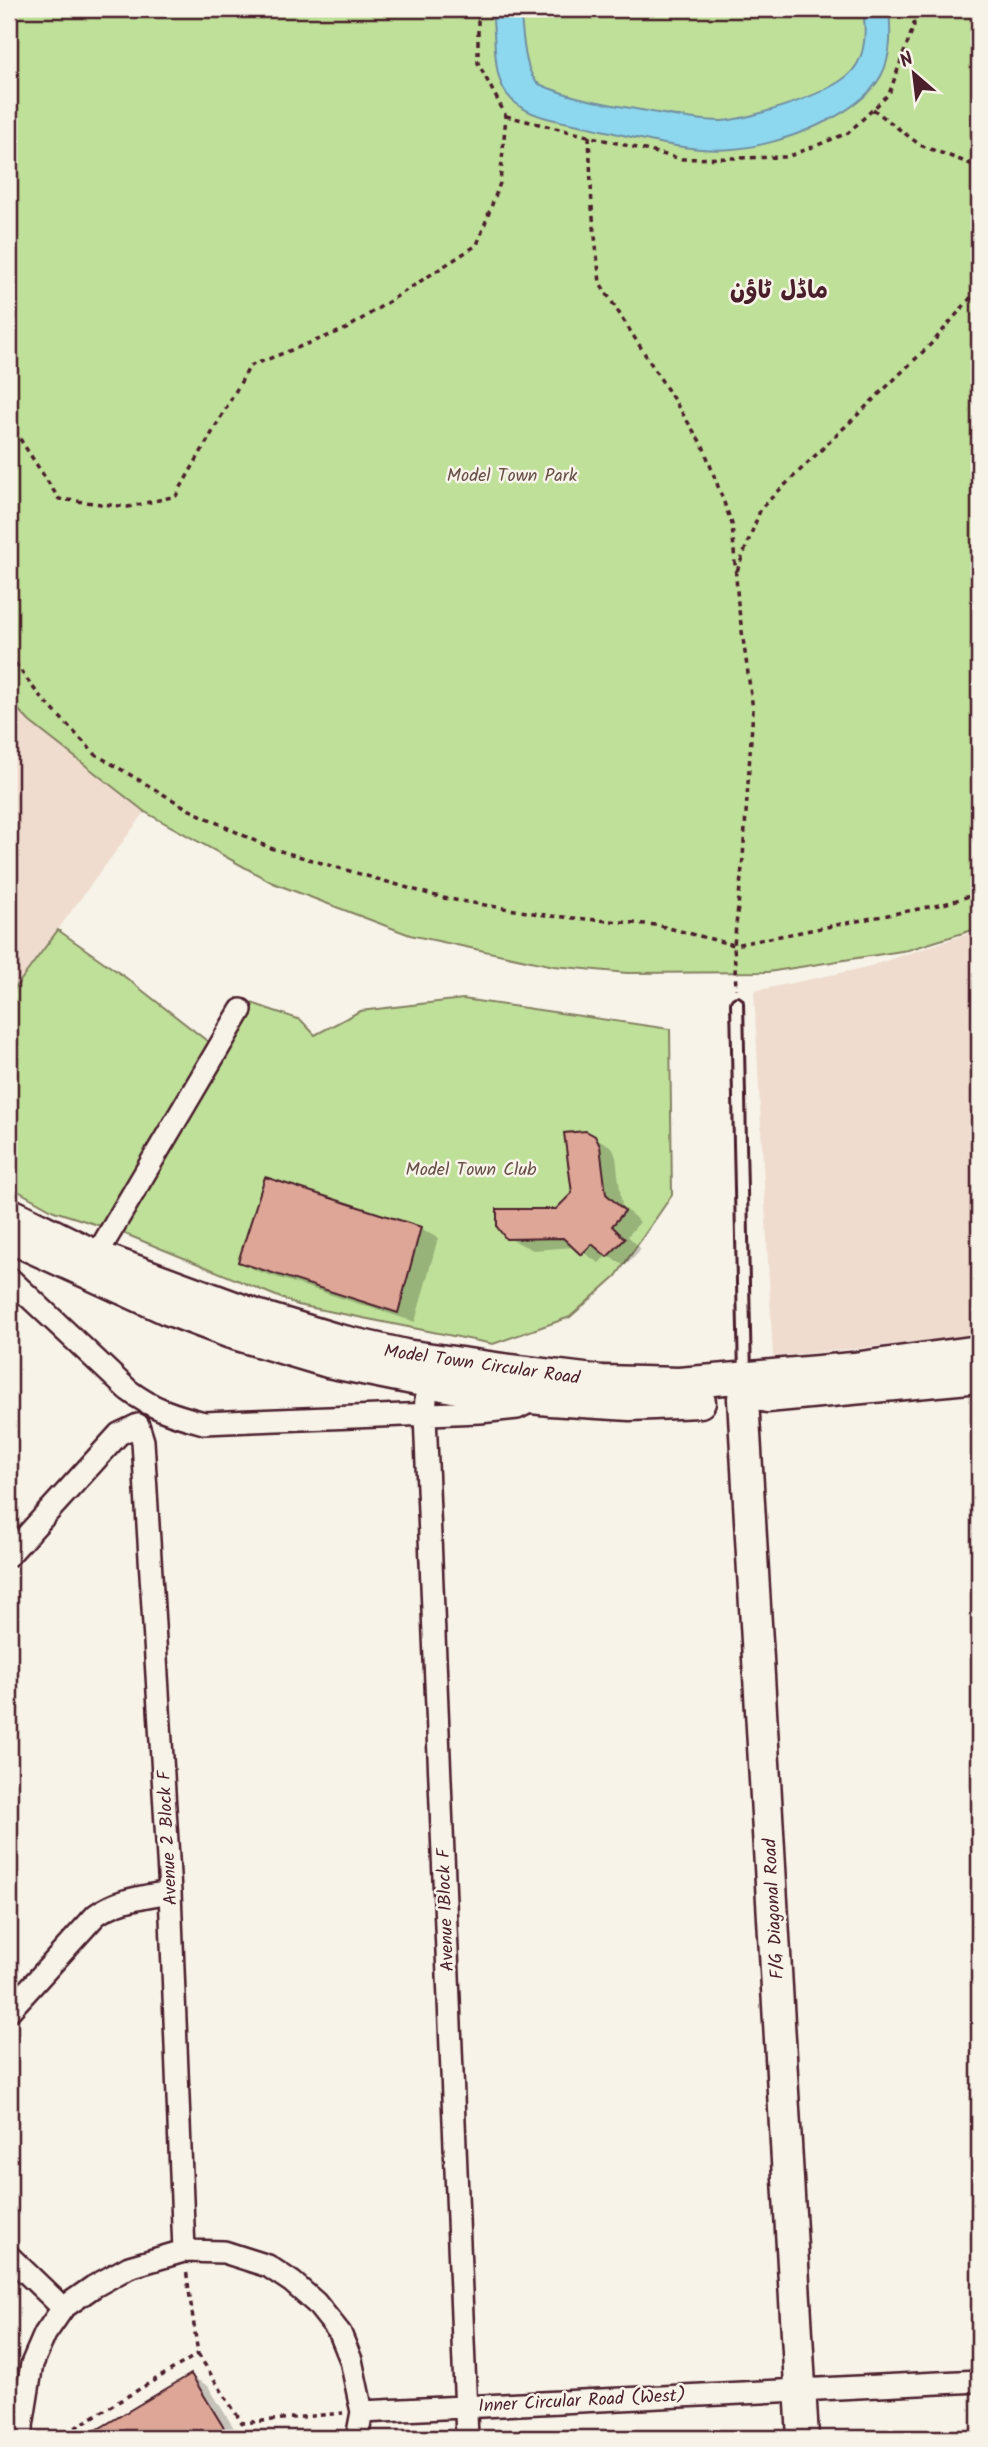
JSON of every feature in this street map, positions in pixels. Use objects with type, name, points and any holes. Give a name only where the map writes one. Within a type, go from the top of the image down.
[{"type":"main road","name":"Model Town Circular Road","points":[[9,1213],[96,1256],[256,1315],[339,1340],[532,1386]]},
{"type":"main road","name":"Model Town Circular Road","points":[[9,1237],[167,1309],[231,1333],[328,1362],[483,1393],[602,1381],[679,1383],[744,1389],[979,1377]]},
{"type":"main road","name":"Model Town Circular Road","points":[[744,1389],[853,1368],[979,1351]]},
{"type":"main road","name":"F/G Diagonal Road","points":[[744,1389],[803,2438]]},
{"type":"street","points":[[96,1256],[241,1010]]},
{"type":"street","points":[[9,1278],[128,1390],[148,1405],[172,1415],[204,1423],[425,1415],[517,1408],[527,1402],[532,1386]]},
{"type":"street","name":"Avenue 1Block F","points":[[427,1382],[425,1415],[467,2438]]},
{"type":"street","points":[[9,1555],[119,1434],[138,1425],[148,1405]]},
{"type":"street","name":"Avenue 2 Block F","points":[[138,1425],[143,1441],[170,1892],[184,2251]]},
{"type":"street","points":[[9,2011],[96,1915],[120,1901],[170,1892]]},
{"type":"street","points":[[18,2431],[32,2364],[45,2334],[63,2308],[129,2267],[184,2251],[224,2252],[268,2266],[316,2303],[340,2333],[351,2360],[362,2412],[357,2438]]},
{"type":"street","points":[[9,2256],[63,2308]]},
{"type":"street","name":"Inner Circular Road (West)","points":[[362,2412],[979,2381]]},
{"type":"lane","points":[[737,1003],[744,1389]]},
{"type":"path","points":[[9,422],[59,499],[128,507],[176,496],[250,366],[346,329],[477,245],[500,183],[506,116],[478,63],[478,19],[474,9]]},
{"type":"path","points":[[506,116],[682,159],[787,157],[848,133],[888,94],[914,25],[911,9]]},
{"type":"path","points":[[873,109],[920,145],[979,167]]},
{"type":"path","points":[[589,136],[592,208],[600,284],[703,446],[732,524],[753,709],[734,944],[737,1003]]},
{"type":"path","points":[[736,573],[761,508],[933,342],[979,288]]},
{"type":"path","points":[[9,655],[38,694],[95,754],[190,810],[270,848],[443,898],[551,916],[657,925],[734,944],[944,904],[979,893]]},
{"type":"path","points":[[184,2251],[198,2354],[242,2423],[362,2412]]},
{"type":"path","points":[[58,2438],[198,2354]]},
{"type":"shaded area","points":[[9,700],[30,722],[145,812],[9,995]]},
{"type":"shaded area","points":[[979,930],[979,1336],[773,1357],[754,991],[864,968]]},
{"type":"green space","name":"Model Town Park","points":[[9,9],[979,9],[979,928],[908,950],[768,972],[627,973],[554,966],[410,935],[273,883],[145,812],[30,722],[9,700]]},
{"type":"green space","name":"Model Town Club","points":[[58,930],[125,977],[220,1051],[237,998],[301,1020],[315,1035],[360,1011],[463,999],[670,1029],[672,1195],[616,1276],[570,1317],[493,1344],[298,1305],[123,1233],[54,1211],[9,1186],[9,996]]},
{"type":"water","points":[[491,9],[520,9],[527,60],[539,84],[595,101],[704,120],[735,119],[771,110],[811,96],[843,79],[858,63],[863,49],[863,9],[889,9],[890,43],[885,68],[870,91],[836,116],[815,127],[771,142],[732,149],[699,149],[552,119],[520,107],[505,91],[500,80]]},
{"type":"building","points":[[586,1131],[595,1136],[600,1146],[606,1194],[625,1211],[612,1226],[625,1239],[607,1257],[592,1244],[581,1255],[563,1238],[506,1239],[497,1227],[497,1209],[556,1209],[572,1193],[564,1133]]},
{"type":"building","points":[[265,1177],[421,1227],[398,1313],[238,1262]]},
{"type":"building","points":[[191,2374],[230,2438],[83,2438]]},
{"type":"district","name":"ماڈل ٹاؤن","points":[[779,290]]}]
